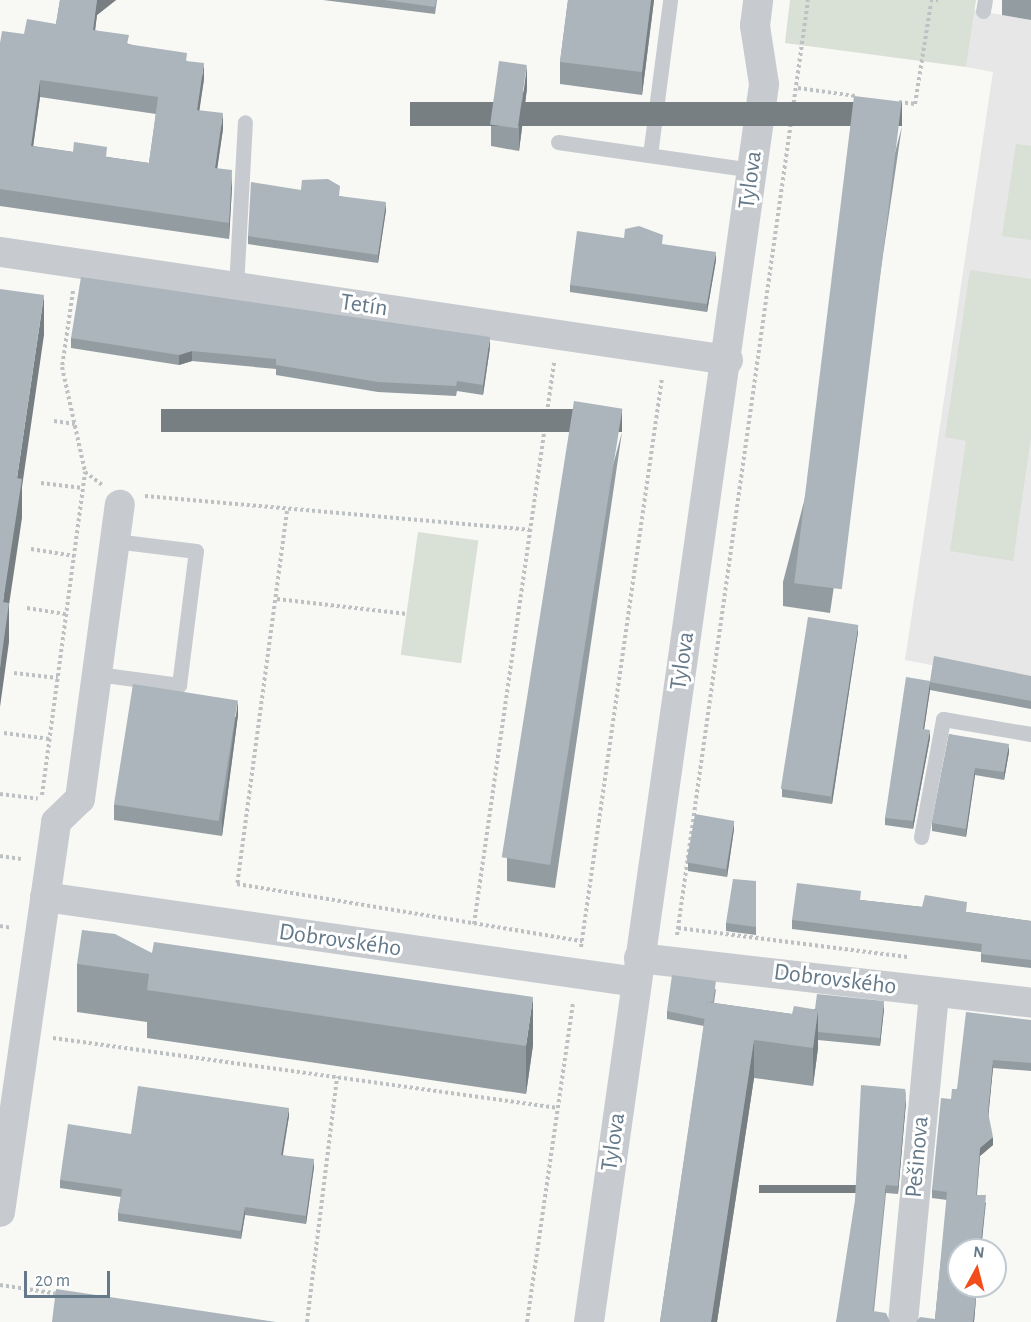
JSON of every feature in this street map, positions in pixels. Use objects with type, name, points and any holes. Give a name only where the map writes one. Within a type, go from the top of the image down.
[{"type":"street","name":"Tylova","points":[[589,1322],[637,970],[728,360],[764,84],[755,26],[758,0]]},
{"type":"street","name":"Tetín","points":[[1,252],[728,360]]},
{"type":"street","points":[[0,1212],[56,822],[80,799],[121,497]]},
{"type":"street","name":"Dobrovského","points":[[45,897],[577,975],[637,970],[673,961],[1031,1004]]},
{"type":"street","name":"Pešinova","points":[[903,1322],[934,992]]},
{"type":"lane","points":[[650,155],[670,0]]},
{"type":"lane","points":[[236,287],[244,122]]},
{"type":"lane","points":[[558,142],[753,170]]},
{"type":"lane","points":[[97,674],[179,685],[196,551],[115,541]]},
{"type":"lane","points":[[921,837],[943,719],[1031,734]]},
{"type":"path","points":[[673,961],[798,88],[808,0]]},
{"type":"path","points":[[892,101],[915,104],[930,1],[938,0]]},
{"type":"path","points":[[798,88],[868,98]]},
{"type":"path","points":[[77,263],[62,367],[85,472],[121,497],[530,530]]},
{"type":"path","points":[[474,924],[558,335]]},
{"type":"path","points":[[527,1322],[666,351]]},
{"type":"path","points":[[54,422],[75,424]]},
{"type":"path","points":[[41,483],[83,488]]},
{"type":"path","points":[[287,512],[237,884],[582,941]]},
{"type":"path","points":[[31,549],[74,556]]},
{"type":"path","points":[[277,599],[407,614]]},
{"type":"path","points":[[27,608],[66,614]]},
{"type":"path","points":[[14,673],[58,678]]},
{"type":"path","points":[[4,733],[50,739]]},
{"type":"path","points":[[0,794],[42,799]]},
{"type":"path","points":[[0,856],[34,861]]},
{"type":"path","points":[[678,928],[913,957]]},
{"type":"path","points":[[26,1034],[558,1108]]},
{"type":"path","points":[[307,1322],[337,1077]]},
{"type":"path","points":[[0,1286],[71,1296]]},
{"type":"shaded area","points":[[790,0],[976,0],[966,67],[785,43]]},
{"type":"shaded area","points":[[974,10],[1031,20],[1031,684],[905,660],[993,72],[966,67]]},
{"type":"shaded area","points":[[1016,144],[1031,146],[1031,240],[1002,236]]},
{"type":"shaded area","points":[[970,270],[1031,279],[1031,437],[1013,561],[950,551],[966,441],[945,437]]},
{"type":"shaded area","points":[[418,532],[478,540],[461,663],[401,655]]},
{"type":"building","points":[[60,0],[97,0],[93,30],[129,35],[127,44],[187,53],[186,61],[204,63],[197,110],[223,113],[215,168],[232,170],[229,223],[0,189],[0,43],[2,31],[24,34],[27,19],[56,24]],"holes":[[[40,80],[158,97],[149,163],[106,157],[107,147],[74,142],[73,152],[31,146]]]},
{"type":"building","points":[[384,0],[436,0],[435,7]]},
{"type":"building","points":[[568,0],[651,0],[642,72],[560,62]]},
{"type":"building","points":[[499,61],[527,65],[518,128],[490,124]]},
{"type":"building","points":[[854,96],[902,102],[842,589],[794,583]]},
{"type":"building","points":[[328,179],[340,186],[339,196],[386,202],[378,255],[248,236],[251,182],[301,190],[302,180]]},
{"type":"building","points":[[639,226],[663,235],[662,244],[716,252],[707,304],[570,285],[577,231],[624,238],[625,229]]},
{"type":"building","points":[[81,277],[490,337],[483,385],[457,381],[456,386],[378,382],[276,365],[276,359],[192,351],[179,355],[71,338]]},
{"type":"building","points":[[0,289],[44,295],[17,478],[22,479],[3,602],[9,603],[0,668]]},
{"type":"building","points":[[574,401],[622,409],[550,865],[502,857]]},
{"type":"building","points":[[808,617],[858,625],[831,797],[781,789]]},
{"type":"building","points":[[934,656],[1031,676],[1031,701],[930,682],[923,729],[930,730],[913,821],[885,818],[906,677],[930,681]]},
{"type":"building","points":[[133,684],[238,701],[219,821],[114,804]]},
{"type":"building","points":[[949,734],[1009,744],[1004,772],[975,768],[966,829],[932,823]]},
{"type":"building","points":[[695,814],[734,821],[726,869],[686,862]]},
{"type":"building","points":[[733,879],[756,881],[756,927],[726,923]]},
{"type":"building","points":[[797,883],[861,891],[860,900],[922,907],[925,895],[967,902],[966,912],[1031,921],[1031,960],[981,954],[982,944],[792,920]]},
{"type":"building","points":[[82,930],[115,934],[152,953],[154,942],[533,997],[526,1046],[147,990],[149,974],[77,964]]},
{"type":"building","points":[[672,975],[716,981],[713,1002],[707,1002],[705,1019],[667,1011]]},
{"type":"building","points":[[817,994],[884,1001],[880,1038],[818,1032],[818,1010],[815,1009]]},
{"type":"building","points":[[707,1002],[792,1014],[794,1006],[818,1010],[813,1048],[754,1040],[711,1322],[660,1322]]},
{"type":"building","points":[[966,1012],[1031,1020],[1031,1063],[993,1060],[988,1112],[993,1137],[980,1148],[976,1195],[986,1195],[981,1238],[947,1238],[947,1298],[976,1298],[973,1322],[916,1322],[920,1317],[935,1319],[947,1192],[932,1190],[941,1098],[951,1099],[952,1089],[957,1089]]},
{"type":"building","points":[[861,1085],[905,1089],[906,1094],[898,1186],[886,1185],[873,1311],[886,1313],[890,1322],[836,1322],[855,1200]]},
{"type":"building","points":[[138,1086],[289,1108],[281,1155],[314,1159],[306,1216],[245,1207],[241,1231],[118,1213],[122,1189],[60,1180],[68,1124],[131,1134]]},
{"type":"building","points":[[56,1289],[276,1322],[52,1322]]}]
